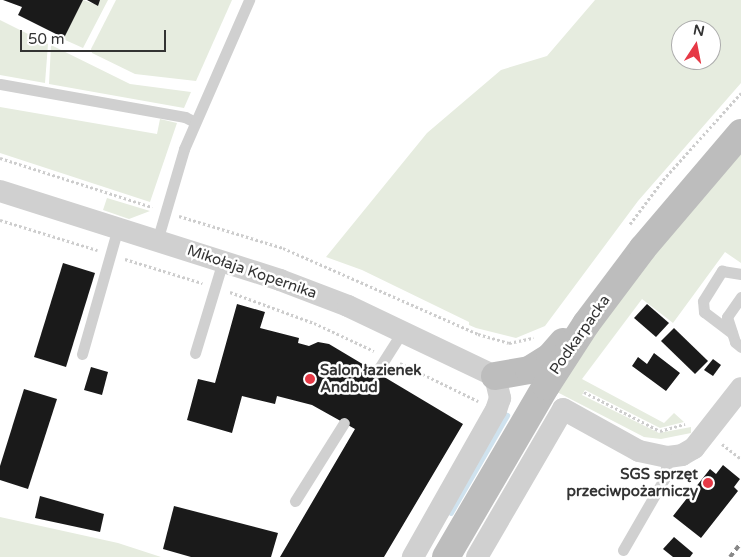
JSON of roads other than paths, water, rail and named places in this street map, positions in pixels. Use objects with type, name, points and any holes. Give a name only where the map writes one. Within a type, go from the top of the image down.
[{"type":"main road","name":"Podkarpacka","points":[[446,557],[541,394],[586,324],[643,248],[741,133]]},
{"type":"main road","points":[[495,376],[523,373],[538,366],[586,324]]},
{"type":"street","name":"Mikołaja Kopernika","points":[[0,191],[289,283],[402,332],[495,376]]},
{"type":"street","points":[[413,557],[496,410],[500,398],[495,376]]},
{"type":"street","points":[[477,557],[563,408],[639,450],[668,457],[682,455],[700,440],[741,388]]},
{"type":"lane","points":[[157,241],[195,122],[249,0]]},
{"type":"lane","points":[[0,84],[185,117],[195,122]]},
{"type":"lane","points":[[82,354],[118,228]]},
{"type":"lane","points":[[196,353],[223,261]]},
{"type":"lane","points":[[741,274],[722,271],[703,301],[704,312],[732,334],[741,347]]},
{"type":"lane","points":[[732,334],[727,317],[741,297]]},
{"type":"lane","points":[[376,373],[402,332]]},
{"type":"lane","points":[[296,501],[344,423]]},
{"type":"lane","points":[[623,550],[664,479],[668,457]]},
{"type":"waterway","points":[[451,513],[507,416]]},
{"type":"railway","points":[[730,557],[741,543]]},
{"type":"place","name":"Salon łazienek Andbud","points":[[310,379]]},
{"type":"place","name":"SGS sprzęt przeciwpożarniczy","points":[[708,483]]}]
